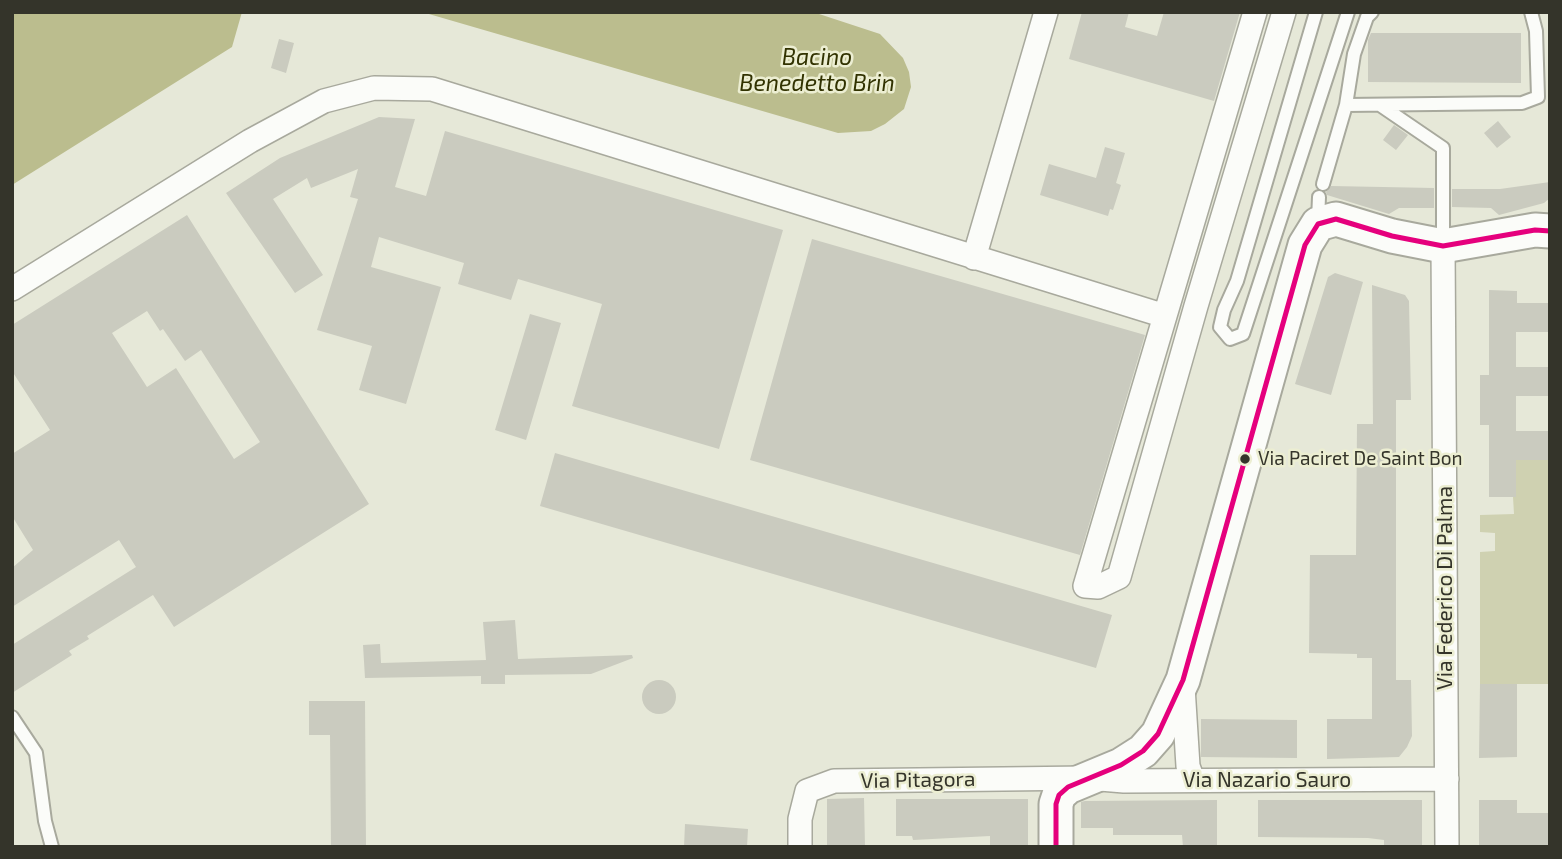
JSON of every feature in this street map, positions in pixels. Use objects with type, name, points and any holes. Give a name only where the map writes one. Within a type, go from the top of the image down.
[{"type":"main road","points":[[1056,847],[1056,804],[1059,795],[1068,787],[1121,765],[1143,751],[1158,733],[1183,680],[1305,245],[1320,202],[1336,219],[1392,236],[1443,246],[1499,238],[1545,226]]},
{"type":"street","points":[[974,258],[1046,12]]},
{"type":"street","points":[[1255,12],[1084,586],[1098,587],[1119,577],[1284,12]]},
{"type":"street","points":[[12,289],[250,141],[324,101],[374,88],[432,89],[1165,316]]},
{"type":"street","name":"Via Federico Di Palma","points":[[1443,246],[1447,847]]},
{"type":"street","points":[[1183,680],[1188,766],[1193,780]]},
{"type":"street","name":"Via Nazario Sauro","points":[[1088,778],[1124,781],[1447,779]]},
{"type":"street","name":"Via Pitagora","points":[[800,847],[800,819],[807,791],[834,781],[1088,778]]},
{"type":"lane","points":[[1316,12],[1237,281],[1224,310],[1220,327],[1230,340],[1242,334],[1348,12]]},
{"type":"lane","points":[[1320,202],[1346,104],[1354,54],[1367,17],[1372,12]]},
{"type":"lane","points":[[1346,104],[1522,103],[1538,97],[1536,32],[1531,12]]},
{"type":"lane","points":[[1380,104],[1443,148],[1443,246]]},
{"type":"lane","points":[[12,717],[36,753],[45,821],[52,847]]},
{"type":"shaded area","points":[[1516,439],[1541,460],[1550,460],[1550,684],[1480,684],[1480,552],[1495,551],[1495,533],[1480,532],[1480,515],[1514,514]]},
{"type":"water","points":[[12,12],[242,12],[232,47],[12,185]]},
{"type":"water","name":"Bacino Benedetto Brin","points":[[422,12],[813,12],[880,34],[903,58],[911,87],[904,109],[885,124],[871,131],[838,133]]},
{"type":"building","points":[[1082,12],[1129,12],[1125,27],[1157,36],[1164,12],[1240,12],[1214,101],[1069,59]]},
{"type":"building","points":[[1371,33],[1521,33],[1521,83],[1368,82],[1368,40]]},
{"type":"building","points":[[279,39],[294,43],[286,73],[271,68]]},
{"type":"building","points":[[379,117],[415,119],[395,187],[426,196],[445,131],[783,230],[719,449],[572,406],[602,304],[518,279],[511,300],[458,284],[464,263],[379,237],[371,267],[441,287],[406,404],[359,390],[372,346],[317,330],[358,199],[350,197],[358,169],[311,188],[307,178],[273,199],[323,275],[295,293],[226,193],[280,158]]},
{"type":"building","points":[[1498,121],[1511,137],[1497,148],[1484,133]]},
{"type":"building","points":[[1394,125],[1408,135],[1396,150],[1383,140]]},
{"type":"building","points":[[1105,147],[1125,153],[1116,183],[1121,185],[1113,210],[1110,209],[1108,216],[1040,195],[1049,164],[1096,178]]},
{"type":"building","points":[[1550,182],[1550,198],[1544,203],[1499,215],[1491,208],[1452,207],[1452,189],[1500,189]]},
{"type":"building","points":[[1331,186],[1434,188],[1434,208],[1399,208],[1389,214],[1327,195],[1326,192]]},
{"type":"building","points":[[187,215],[369,504],[174,627],[153,595],[87,636],[89,639],[69,651],[72,655],[12,693],[12,645],[136,567],[119,540],[12,607],[12,568],[33,550],[12,516],[12,454],[50,430],[12,371],[12,325]],"holes":[[[147,311],[160,331],[163,329],[185,361],[201,350],[260,442],[234,459],[176,368],[147,387],[112,333]]]},
{"type":"building","points":[[812,239],[1145,335],[1080,555],[750,460]]},
{"type":"building","points":[[1335,273],[1363,282],[1331,395],[1295,384],[1328,277]]},
{"type":"building","points":[[1372,285],[1405,295],[1409,301],[1411,400],[1396,400],[1396,680],[1411,680],[1412,736],[1399,757],[1327,759],[1327,719],[1372,719],[1372,658],[1357,658],[1357,654],[1309,653],[1310,555],[1356,555],[1357,424],[1373,424]]},
{"type":"building","points":[[1489,290],[1517,291],[1517,303],[1550,303],[1550,332],[1516,332],[1516,367],[1550,367],[1550,396],[1516,396],[1516,431],[1550,431],[1550,460],[1516,460],[1516,497],[1489,497],[1489,425],[1480,425],[1480,375],[1489,375]]},
{"type":"building","points":[[530,314],[561,323],[526,440],[495,430]]},
{"type":"building","points":[[555,453],[1112,615],[1096,668],[540,506]]},
{"type":"building","points":[[515,620],[518,659],[632,655],[633,658],[591,674],[505,675],[505,684],[481,684],[481,676],[365,678],[363,645],[380,644],[381,663],[486,660],[483,622]]},
{"type":"building","points":[[659,680],[671,685],[676,697],[671,709],[659,714],[647,709],[642,697],[647,685]]},
{"type":"building","points":[[1480,684],[1517,684],[1517,757],[1479,758]]},
{"type":"building","points":[[309,701],[365,701],[366,847],[331,847],[330,735],[309,735]]},
{"type":"building","points":[[1201,719],[1297,720],[1297,758],[1201,757]]},
{"type":"building","points":[[864,798],[865,847],[827,847],[827,799]]},
{"type":"building","points":[[896,799],[1028,799],[1028,847],[990,847],[990,836],[913,840],[912,836],[896,836]]},
{"type":"building","points":[[1217,800],[1217,847],[1183,847],[1182,835],[1113,835],[1113,828],[1081,828],[1081,802],[1085,801]]},
{"type":"building","points":[[1258,800],[1422,800],[1422,847],[1384,847],[1384,840],[1368,838],[1258,837]]},
{"type":"building","points":[[1479,800],[1517,800],[1517,813],[1550,813],[1550,847],[1479,847]]},
{"type":"building","points":[[685,824],[748,829],[747,847],[684,847]]},
{"type":"transit line","points":[[1056,847],[1056,804],[1059,795],[1068,787],[1121,765],[1143,751],[1158,734],[1183,680],[1305,245],[1318,224],[1336,219],[1392,236],[1443,246],[1535,230],[1550,231]]},
{"type":"place","name":"Via Paciret De Saint Bon","points":[[1245,459]]}]
